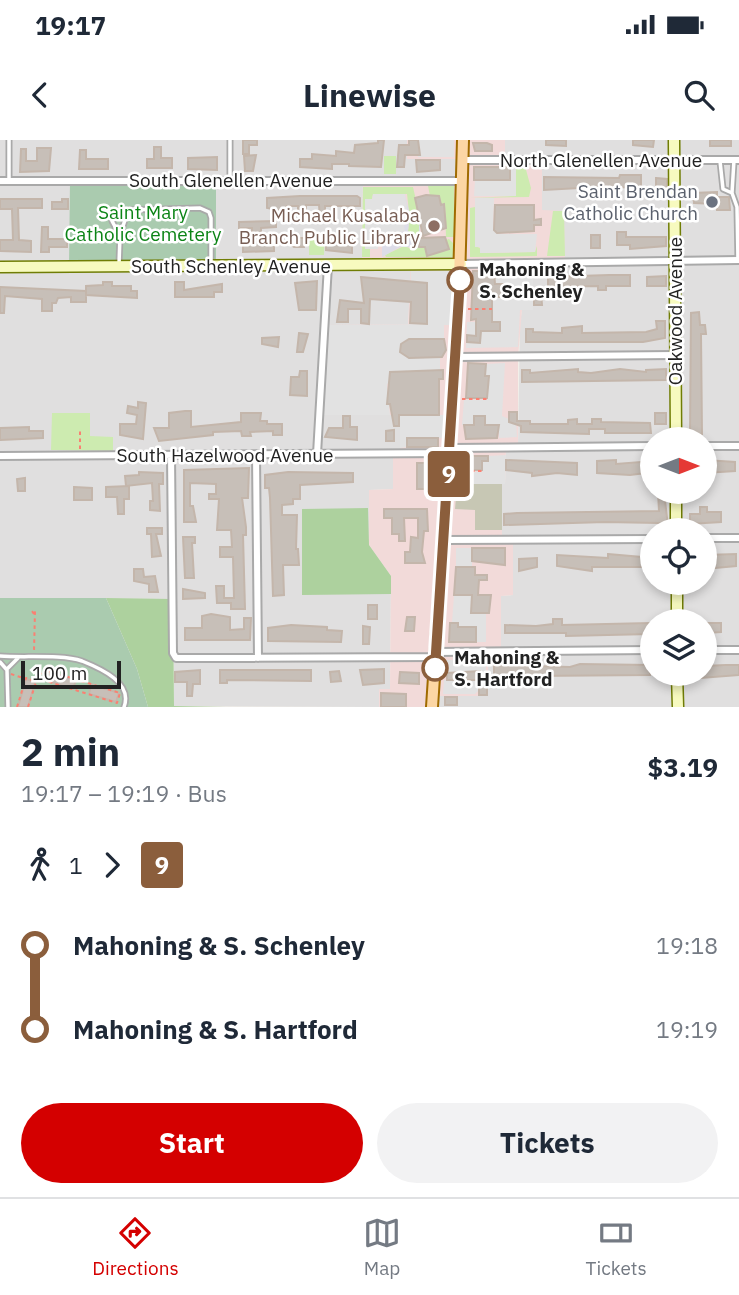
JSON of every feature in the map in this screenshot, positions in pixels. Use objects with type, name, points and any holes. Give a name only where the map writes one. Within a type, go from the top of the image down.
[{"type":"main road","points":[[432,707],[456,357],[463,140]]},
{"type":"street","name":"Oakwood Avenue","points":[[674,140],[676,427]]},
{"type":"street","name":"North Glenellen Avenue","points":[[462,160],[737,160]]},
{"type":"street","name":"South Glenellen Avenue","points":[[0,181],[462,181]]},
{"type":"street","points":[[461,264],[739,260]]},
{"type":"street","name":"South Schenley Avenue","points":[[0,267],[461,264]]},
{"type":"street","points":[[317,454],[328,265]]},
{"type":"street","points":[[456,357],[675,355]]},
{"type":"street","name":"South Hazelwood Avenue","points":[[0,456],[256,455],[640,446]]},
{"type":"street","points":[[718,446],[739,446]]},
{"type":"street","points":[[171,455],[174,656],[258,658],[640,650]]},
{"type":"street","points":[[256,455],[258,658]]},
{"type":"street","points":[[717,538],[739,538]]},
{"type":"street","points":[[444,540],[640,539]]},
{"type":"street","points":[[717,650],[739,650]]},
{"type":"street","points":[[677,686],[678,707]]},
{"type":"lane","points":[[9,140],[9,181]]},
{"type":"lane","points":[[230,140],[230,180]]},
{"type":"lane","points":[[720,160],[720,182],[723,189],[732,192]]},
{"type":"lane","points":[[737,160],[732,192],[737,207],[739,260]]},
{"type":"lane","points":[[120,236],[113,217],[119,211],[200,208],[209,212],[211,266]]},
{"type":"lane","points":[[119,267],[120,236],[128,210]]},
{"type":"lane","points":[[0,656],[72,660],[89,665],[125,688],[124,707]]},
{"type":"lane","points":[[7,671],[18,658]]},
{"type":"lane","points":[[0,662],[7,671],[8,707]]},
{"type":"path","points":[[467,309],[492,309]]},
{"type":"path","points":[[462,399],[487,399]]},
{"type":"path","points":[[80,428],[80,450]]},
{"type":"path","points":[[457,471],[482,471]]},
{"type":"path","points":[[34,614],[34,659]]},
{"type":"path","points":[[84,682],[89,665]]},
{"type":"path","points":[[7,671],[36,681]]},
{"type":"path","points":[[50,671],[84,682],[120,693],[117,703],[46,681],[50,671]]},
{"type":"path","points":[[28,707],[38,673],[48,676]]},
{"type":"path","points":[[17,707],[26,678]]},
{"type":"path","points":[[74,690],[77,680]]},
{"type":"path","points":[[88,694],[90,684]]},
{"type":"shaded area","points":[[0,140],[407,140],[407,159],[462,159],[462,181],[363,180],[362,264],[412,264],[408,325],[325,325],[400,415],[400,454],[393,454],[393,489],[369,490],[369,545],[391,576],[390,689],[379,689],[379,707],[174,706],[173,599],[0,598]]},
{"type":"shaded area","points":[[407,140],[505,140],[505,160],[542,160],[542,210],[564,211],[565,262],[533,263],[533,310],[522,310],[518,357],[518,448],[506,448],[505,484],[502,484],[502,539],[513,540],[513,595],[501,596],[501,652],[488,652],[488,696],[433,696],[432,707],[379,707],[379,689],[390,689],[391,576],[369,545],[369,490],[393,489],[393,454],[400,453],[400,415],[319,415],[325,325],[408,324],[411,264],[362,265],[363,179],[462,181],[462,159],[407,159]]},
{"type":"shaded area","points":[[418,140],[454,140],[454,157],[418,157]]},
{"type":"shaded area","points":[[505,140],[739,140],[739,707],[432,707],[433,696],[488,696],[488,652],[501,651],[501,596],[513,595],[502,540],[502,484],[505,483],[506,448],[518,447],[520,323],[522,310],[533,309],[533,263],[542,211],[505,160]]},
{"type":"shaded area","points":[[516,167],[516,196],[474,196],[475,180]]},
{"type":"shaded area","points":[[373,194],[405,194],[409,221],[404,226],[406,231],[382,238],[379,233],[378,249],[365,249],[365,199],[372,199]]},
{"type":"shaded area","points":[[405,194],[409,211],[421,211],[419,247],[400,247],[382,257],[382,238],[405,231],[404,226],[409,221]],"holes":[[[410,213],[419,215],[419,234],[416,239],[408,231]]]},
{"type":"shaded area","points":[[475,198],[494,198],[493,230],[497,234],[537,234],[535,252],[480,253],[480,247],[475,247]]},
{"type":"shaded area","points":[[411,271],[452,271],[450,325],[444,325],[444,339],[409,339],[401,343],[400,353],[440,357],[440,370],[387,384],[390,415],[323,415],[329,325],[426,324],[427,283],[411,282]]},
{"type":"shaded area","points":[[494,271],[533,271],[533,310],[520,310],[518,347],[466,348],[467,322],[476,322],[476,327],[482,327],[483,331],[500,331],[500,322],[492,322],[492,297],[502,297],[506,285],[495,284]]},
{"type":"shaded area","points":[[505,363],[502,416],[516,422],[517,437],[499,438],[499,425],[462,425],[464,400],[487,400],[489,377],[485,376],[486,364]]},
{"type":"shaded area","points":[[400,415],[444,415],[443,438],[408,438],[407,447],[400,448]]},
{"type":"shaded area","points":[[506,455],[505,484],[462,484],[462,472],[482,472],[482,461],[488,461],[488,456]]},
{"type":"shaded area","points":[[464,483],[502,484],[502,530],[475,530],[475,510],[455,509],[457,486]]},
{"type":"shaded area","points":[[456,548],[472,548],[472,567],[456,567]]},
{"type":"shaded area","points":[[454,595],[472,595],[471,613],[486,613],[486,642],[476,642],[476,627],[458,627],[458,623],[452,623]]},
{"type":"shaded area","points":[[445,660],[486,660],[486,681],[479,681],[479,690],[475,694],[443,694],[444,680],[480,679],[480,671],[444,673]]},
{"type":"green space","points":[[384,156],[396,156],[396,174],[384,174]]},
{"type":"green space","points":[[516,166],[525,166],[531,188],[529,197],[470,198],[516,196]]},
{"type":"green space","name":"Saint Mary Catholic Cemetery","points":[[216,180],[216,266],[69,267],[70,181]]},
{"type":"green space","points":[[428,186],[454,186],[454,237],[446,237],[445,204],[441,205],[439,196],[430,196]]},
{"type":"green space","points":[[363,187],[413,187],[418,209],[409,212],[407,194],[373,194],[372,199],[366,200],[365,249],[370,249],[370,257],[362,257]]},
{"type":"green space","points":[[475,207],[475,246],[480,248],[481,253],[535,252],[537,246],[537,256],[470,257],[470,208]]},
{"type":"green space","points":[[553,211],[564,211],[565,256],[547,256]]},
{"type":"green space","points":[[410,213],[419,216],[419,235],[416,239],[408,231]]},
{"type":"green space","points":[[309,233],[325,233],[324,255],[309,255]]},
{"type":"green space","points":[[449,239],[454,244],[454,257],[385,255],[404,246],[412,249],[424,246],[428,256],[448,249],[446,240]]},
{"type":"green space","points":[[52,413],[90,413],[90,436],[113,437],[113,451],[51,450]]},
{"type":"green space","points":[[368,508],[369,545],[391,576],[391,594],[302,595],[302,509]]},
{"type":"green space","points":[[0,598],[106,598],[137,669],[148,707],[0,707]]},
{"type":"green space","points":[[106,598],[173,599],[174,706],[226,707],[148,707],[137,669]]},
{"type":"building","points":[[243,140],[257,140],[257,145],[249,145],[249,154],[243,154]]},
{"type":"building","points":[[378,140],[384,140],[381,167],[332,164],[332,169],[300,167],[300,159],[312,159],[312,154],[336,156],[336,151],[354,153],[355,145],[378,143]]},
{"type":"building","points":[[409,140],[418,140],[420,155],[405,155],[404,167],[397,167],[399,145],[409,145]]},
{"type":"building","points":[[546,140],[566,140],[566,146],[546,145]]},
{"type":"building","points":[[633,140],[654,140],[653,147],[633,145]]},
{"type":"building","points":[[710,140],[731,140],[731,146],[710,146]]},
{"type":"building","points":[[473,143],[492,145],[492,151],[475,151]]},
{"type":"building","points":[[154,147],[161,147],[161,158],[172,158],[172,168],[147,168],[147,159],[154,159]]},
{"type":"building","points":[[37,148],[51,148],[49,171],[20,172],[21,149],[26,149],[26,161],[37,161]]},
{"type":"building","points":[[80,150],[86,150],[86,159],[108,159],[108,169],[79,169]]},
{"type":"building","points":[[256,155],[253,171],[245,171],[244,156]]},
{"type":"building","points":[[217,157],[217,170],[188,169],[188,158]]},
{"type":"building","points":[[416,160],[440,160],[440,170],[417,172]]},
{"type":"building","points":[[474,167],[510,167],[510,180],[474,180]]},
{"type":"building","points":[[620,175],[641,175],[641,188],[615,187],[615,190],[590,193],[580,193],[580,188],[544,190],[544,177],[619,178]]},
{"type":"building","points":[[656,178],[667,179],[667,192],[656,192]]},
{"type":"building","name":"Saint Brendan Catholic Church","points":[[717,192],[717,197],[729,197],[730,210],[717,210],[717,204],[694,203],[693,193]]},
{"type":"building","points":[[357,196],[360,198],[360,206],[325,206],[325,218],[320,218],[319,205],[306,205],[306,218],[298,218],[298,206],[287,206],[283,211],[267,208],[267,198]]},
{"type":"building","name":"Michael Kusalaba Branch Public Library","points":[[439,196],[441,205],[444,204],[446,228],[423,236],[415,198]]},
{"type":"building","points":[[0,199],[42,199],[42,208],[18,208],[19,240],[31,241],[31,252],[0,251],[0,240],[13,240],[12,209],[0,209]]},
{"type":"building","points":[[62,199],[68,199],[68,209],[52,209],[52,202],[62,202]]},
{"type":"building","points":[[495,205],[534,205],[534,220],[541,219],[541,225],[534,225],[534,231],[497,233],[494,230]]},
{"type":"building","points":[[276,221],[276,227],[261,228],[261,240],[274,241],[274,251],[243,252],[243,240],[252,240],[252,228],[239,228],[239,222]]},
{"type":"building","points":[[42,227],[48,227],[48,239],[67,239],[67,247],[49,247],[49,252],[41,252]]},
{"type":"building","points":[[617,232],[626,232],[626,237],[666,237],[666,246],[630,249],[630,245],[617,245]]},
{"type":"building","points":[[591,235],[600,235],[600,248],[591,248]]},
{"type":"building","points":[[445,237],[449,249],[427,256],[425,247],[419,247],[419,238]]},
{"type":"building","points":[[290,238],[304,238],[304,247],[294,247],[290,244]]},
{"type":"building","points":[[326,239],[352,240],[352,253],[326,250]]},
{"type":"building","points":[[473,271],[494,271],[495,284],[506,284],[502,297],[492,297],[492,322],[500,322],[500,331],[481,331],[480,343],[467,342],[467,335],[476,336],[476,319],[471,320]]},
{"type":"building","points":[[630,275],[630,286],[606,286],[606,290],[598,290],[598,286],[548,287],[548,277]]},
{"type":"building","points":[[666,276],[666,286],[647,286],[647,277]]},
{"type":"building","points":[[361,277],[427,283],[427,324],[410,323],[411,302],[370,299],[369,324],[361,323],[361,309],[348,309],[348,322],[337,322],[340,300],[364,303]]},
{"type":"building","points":[[317,281],[316,310],[299,310],[295,283]]},
{"type":"building","points":[[103,282],[112,282],[112,286],[131,286],[131,291],[137,291],[137,298],[86,295],[86,286],[103,285]]},
{"type":"building","points":[[175,282],[184,282],[184,290],[222,284],[222,292],[214,292],[214,297],[175,297]]},
{"type":"building","points":[[0,287],[86,291],[86,302],[71,302],[71,297],[58,298],[56,303],[52,303],[52,311],[42,311],[42,299],[5,296],[4,313],[0,313]]},
{"type":"building","points":[[534,292],[541,292],[542,305],[534,305]]},
{"type":"building","points":[[699,312],[700,325],[705,325],[706,334],[701,334],[702,427],[690,427],[691,313]]},
{"type":"building","points":[[656,321],[665,321],[665,338],[643,342],[526,342],[526,329],[533,329],[533,332],[562,333],[562,328],[582,326],[582,333],[646,332],[657,329]]},
{"type":"building","points":[[299,333],[308,334],[303,352],[297,352]]},
{"type":"building","points":[[279,337],[278,347],[262,344],[262,338]]},
{"type":"building","points":[[409,339],[444,339],[446,350],[442,357],[409,358],[400,352],[401,344]]},
{"type":"building","points":[[468,363],[486,364],[485,376],[489,376],[487,398],[466,398]]},
{"type":"building","points":[[578,369],[578,372],[591,373],[620,369],[646,372],[666,369],[666,380],[522,382],[522,370],[530,370],[530,373]]},
{"type":"building","points":[[443,370],[443,379],[439,379],[439,415],[399,415],[399,426],[394,426],[390,404],[387,404],[390,372]]},
{"type":"building","points":[[300,371],[307,371],[307,396],[290,395],[291,377],[299,377]]},
{"type":"building","points":[[138,402],[146,403],[143,439],[120,435],[120,424],[136,424],[137,415],[127,413],[128,406],[138,408]]},
{"type":"building","points":[[191,411],[191,427],[241,422],[241,413],[261,413],[260,421],[282,424],[282,435],[273,435],[273,431],[250,432],[251,436],[242,436],[241,431],[213,432],[213,435],[159,441],[154,428],[169,428],[169,413]]},
{"type":"building","points":[[509,412],[517,412],[517,421],[530,421],[530,424],[568,424],[568,420],[577,419],[577,424],[592,424],[592,419],[601,419],[601,422],[650,423],[650,427],[640,427],[640,433],[605,433],[605,429],[589,429],[589,434],[521,432],[521,426],[509,422]]},
{"type":"building","points":[[655,413],[666,413],[666,424],[655,424]]},
{"type":"building","points":[[343,416],[350,416],[350,427],[357,427],[357,440],[325,437],[329,428],[343,428]]},
{"type":"building","points":[[474,416],[485,416],[485,425],[499,425],[497,438],[466,439],[464,425],[474,425]]},
{"type":"building","points":[[29,427],[29,431],[43,431],[43,438],[0,440],[0,428]]},
{"type":"building","points":[[394,430],[394,441],[386,441],[386,431]]},
{"type":"building","points":[[407,438],[438,438],[438,447],[407,447]]},
{"type":"building","points":[[464,456],[488,456],[488,461],[482,461],[482,470],[463,470]]},
{"type":"building","points":[[506,460],[577,463],[577,475],[557,473],[532,476],[532,473],[506,470]]},
{"type":"building","points":[[616,460],[616,464],[640,462],[640,474],[597,473],[597,461]]},
{"type":"building","points":[[718,461],[735,462],[735,471],[718,472]]},
{"type":"building","points":[[417,463],[436,463],[437,475],[431,475],[432,489],[417,489]]},
{"type":"building","points":[[249,468],[248,498],[242,498],[246,527],[246,535],[243,535],[245,609],[231,609],[231,603],[217,603],[216,586],[224,586],[224,598],[234,598],[233,557],[220,557],[220,547],[232,547],[231,530],[217,530],[219,499],[209,499],[209,494],[216,494],[216,484],[190,483],[190,506],[193,506],[196,522],[184,522],[184,470]]},
{"type":"building","points":[[139,472],[163,473],[163,484],[159,484],[160,511],[150,510],[150,501],[153,501],[152,483],[126,486],[125,476],[139,475]]},
{"type":"building","points":[[288,472],[353,473],[353,482],[300,485],[300,499],[293,499],[293,504],[282,505],[282,515],[297,515],[296,549],[299,565],[283,565],[284,595],[273,596],[270,498],[269,488],[265,488],[265,475]]},
{"type":"building","points":[[25,478],[25,491],[18,491],[17,479]]},
{"type":"building","points":[[129,486],[129,499],[124,499],[124,514],[118,514],[117,497],[106,497],[106,487]]},
{"type":"building","points":[[74,487],[92,488],[92,500],[74,500]]},
{"type":"building","points":[[659,504],[665,504],[667,518],[640,518],[640,523],[504,525],[504,514],[659,511]]},
{"type":"building","points":[[700,507],[707,507],[707,512],[721,512],[721,522],[717,522],[717,518],[690,518],[690,514],[700,514]]},
{"type":"building","points":[[384,509],[427,509],[428,531],[424,531],[422,552],[425,563],[405,563],[405,552],[410,552],[411,537],[418,538],[418,518],[404,518],[405,541],[399,541],[399,534],[392,534],[392,518],[384,518]]},
{"type":"building","points":[[147,528],[162,528],[162,534],[156,534],[161,556],[152,557],[151,534],[147,534]]},
{"type":"building","points":[[183,537],[195,537],[195,543],[192,543],[194,578],[185,578]]},
{"type":"building","points":[[472,548],[505,548],[505,565],[472,561]]},
{"type":"building","points":[[608,554],[640,557],[640,567],[592,567],[592,571],[557,566],[557,555],[608,558]]},
{"type":"building","points":[[736,554],[736,566],[717,568],[717,555]]},
{"type":"building","points":[[537,558],[537,567],[519,571],[519,559]]},
{"type":"building","points":[[456,567],[475,567],[475,575],[487,575],[487,580],[479,580],[478,595],[491,595],[489,613],[471,613],[472,595],[454,595]]},
{"type":"building","points":[[134,569],[143,569],[144,577],[155,576],[158,592],[149,592],[149,584],[134,581]]},
{"type":"building","points":[[183,589],[205,593],[205,598],[183,599]]},
{"type":"building","points":[[368,605],[377,605],[377,619],[368,619]]},
{"type":"building","points":[[211,614],[230,617],[230,630],[244,629],[244,618],[251,618],[250,640],[185,640],[185,628],[202,628],[202,616]]},
{"type":"building","points":[[407,617],[415,617],[414,631],[405,631]]},
{"type":"building","points":[[553,619],[562,619],[562,625],[640,623],[640,634],[566,636],[566,633],[505,633],[505,625],[553,624]]},
{"type":"building","points":[[450,623],[458,623],[458,627],[476,627],[476,642],[449,642]]},
{"type":"building","points":[[717,623],[721,623],[721,632],[717,632]]},
{"type":"building","points":[[291,625],[327,627],[327,630],[342,631],[341,642],[268,641],[268,628]]},
{"type":"building","points":[[363,626],[370,627],[369,644],[363,644]]},
{"type":"building","points":[[580,664],[640,665],[640,675],[531,676],[531,682],[523,682],[523,675],[494,676],[494,665],[570,667]]},
{"type":"building","points":[[739,665],[739,675],[717,677],[717,666]]},
{"type":"building","points":[[384,669],[384,683],[363,685],[360,670]]},
{"type":"building","points":[[200,670],[200,684],[193,684],[192,696],[187,696],[187,682],[175,682],[175,672]]},
{"type":"building","points":[[220,670],[311,670],[311,681],[227,680],[227,683],[220,683]]},
{"type":"building","points":[[339,671],[341,681],[331,682],[330,672]]},
{"type":"building","points":[[480,671],[480,680],[447,680],[447,673]]},
{"type":"building","points":[[50,672],[76,680],[73,689],[47,681]]},
{"type":"building","points":[[400,672],[419,673],[419,684],[399,683]]},
{"type":"building","points":[[26,679],[35,682],[28,707],[18,707]]},
{"type":"building","points":[[479,681],[487,681],[487,695],[479,695]]},
{"type":"building","points":[[91,684],[119,693],[116,702],[89,694]]},
{"type":"building","points":[[381,693],[406,694],[406,707],[381,707]]},
{"type":"building","points":[[445,697],[457,697],[457,705],[445,705]]},
{"type":"bus line","name":"9","points":[[435,668],[460,280]]},
{"type":"place","name":"Saint Brendan Catholic Church","points":[[712,202]]},
{"type":"place","name":"Michael Kusalaba Branch Public Library","points":[[434,226]]},
{"type":"place","name":"Mahoning & S. Schenley","points":[[460,280]]},
{"type":"place","name":"Mahoning & S. Hartford","points":[[435,668]]}]
